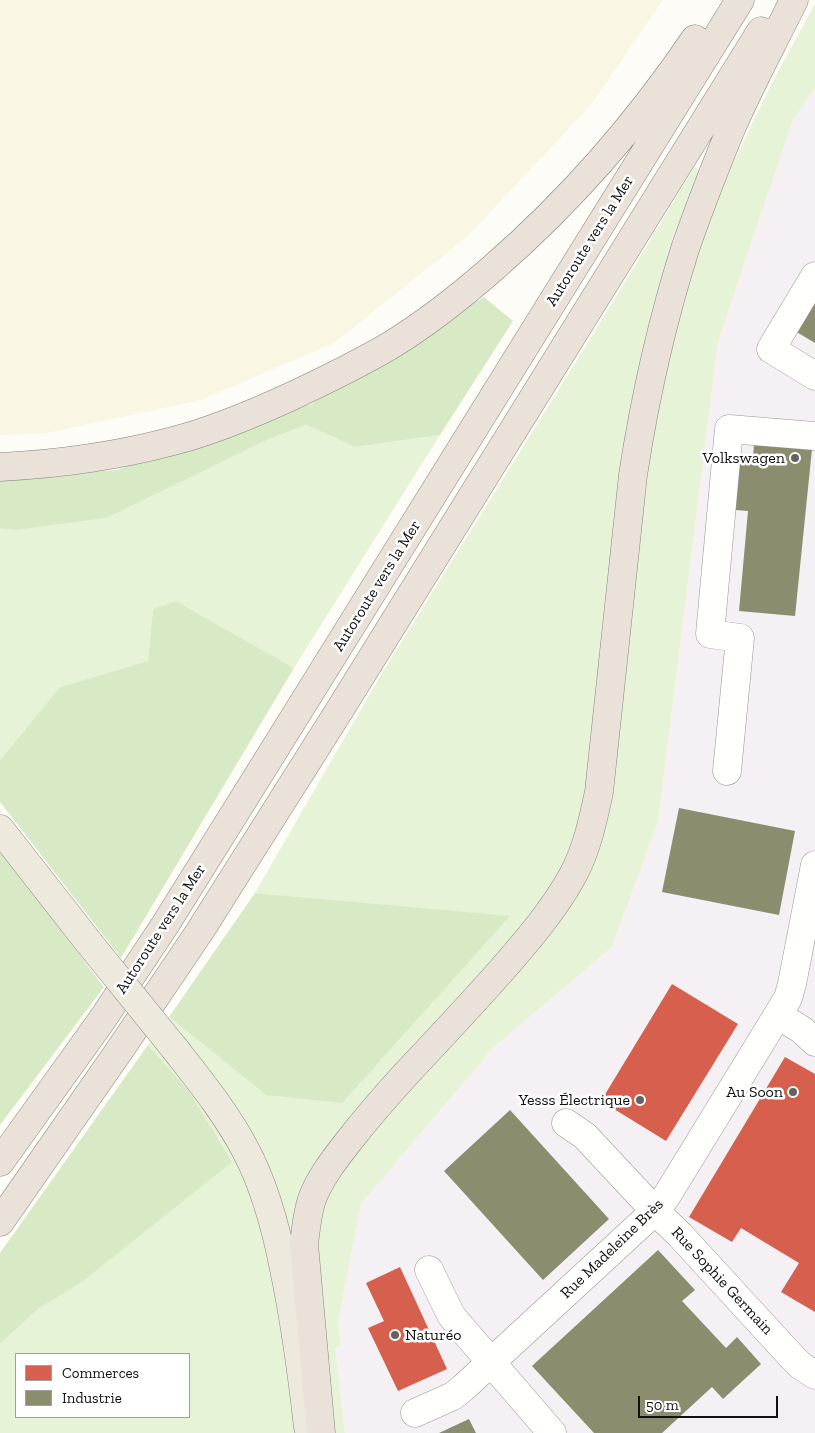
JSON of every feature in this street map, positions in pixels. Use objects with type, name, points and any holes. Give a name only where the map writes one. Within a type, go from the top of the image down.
[{"type":"highway","points":[[0,467],[84,458],[174,441],[262,409],[349,369],[391,345],[443,309],[479,280],[566,200],[603,159],[667,78],[714,11],[733,0]]},
{"type":"highway","name":"Autoroute vers la Mer","points":[[0,1162],[102,1020],[170,916],[740,0]]},
{"type":"highway","points":[[0,1222],[205,923],[339,712],[781,0]]},
{"type":"highway","points":[[312,1432],[318,1390],[304,1244],[306,1222],[311,1201],[326,1171],[357,1130],[480,994],[551,909],[573,875],[585,848],[599,792],[633,474],[641,423],[654,365],[687,246],[710,183],[729,134],[794,0]]},
{"type":"main road","points":[[0,829],[205,1088],[246,1149],[270,1212],[280,1248],[312,1432]]},
{"type":"street","points":[[815,276],[771,349],[815,376]]},
{"type":"street","points":[[727,771],[740,638],[710,634],[729,429],[815,436]]},
{"type":"street","name":"Rue Madeleine Brès","points":[[415,1412],[453,1396],[655,1211],[666,1198],[788,998],[815,864]]},
{"type":"street","points":[[778,1016],[802,1030],[815,1042]]},
{"type":"street","name":"Rue Sophie Germain","points":[[566,1123],[585,1136],[680,1235],[792,1357],[815,1375]]},
{"type":"street","points":[[429,1270],[451,1315],[552,1433]]},
{"type":"shaded area","points":[[0,0],[663,0],[591,105],[468,236],[334,343],[201,400],[47,433],[0,435]]},
{"type":"shaded area","points":[[815,88],[815,1433],[345,1433],[335,1348],[341,1346],[338,1323],[361,1204],[493,1048],[612,947],[658,822],[718,342],[793,120]]},
{"type":"green space","points":[[815,4],[815,88],[793,120],[718,342],[658,822],[612,947],[493,1048],[361,1204],[338,1323],[341,1346],[335,1348],[345,1433],[0,1433],[0,1344],[38,1309],[82,1281],[143,1232],[188,1090],[148,1045],[169,1017],[266,1095],[510,917],[255,893],[379,678],[694,168],[727,175],[774,79]]},
{"type":"green space","points":[[484,297],[513,321],[440,435],[356,447],[306,425],[267,440],[106,518],[14,530],[0,528],[0,479],[116,470],[311,404]]},
{"type":"green space","points":[[306,425],[357,447],[440,435],[294,668],[176,601],[153,609],[148,661],[60,687],[0,760],[0,528],[14,529],[192,476],[267,440]]},
{"type":"green space","points":[[176,601],[294,668],[121,958],[0,802],[0,760],[60,687],[148,661],[153,609]]},
{"type":"green space","points":[[0,850],[104,987],[0,1125]]},
{"type":"green space","points":[[255,893],[510,916],[342,1103],[266,1095],[169,1017]]},
{"type":"green space","points":[[148,1045],[188,1090],[232,1162],[82,1282],[38,1309],[0,1344],[0,1253]]},
{"type":"building: Commerces","points":[[672,984],[738,1024],[666,1141],[601,1101]]},
{"type":"building: Commerces","points":[[785,1057],[815,1074],[815,1312],[781,1292],[799,1263],[741,1228],[732,1242],[689,1217]]},
{"type":"building: Commerces","points":[[400,1267],[447,1369],[398,1391],[368,1328],[384,1321],[366,1283]]},
{"type":"building: Industrie","points":[[815,298],[815,343],[795,331]]},
{"type":"building: Industrie","points":[[754,443],[812,449],[795,616],[739,611],[748,511],[735,510],[740,458],[753,459]]},
{"type":"building: Industrie","points":[[679,808],[795,831],[779,915],[662,892]]},
{"type":"building: Industrie","points":[[510,1110],[609,1219],[543,1280],[444,1171]]},
{"type":"building: Industrie","points":[[658,1250],[695,1290],[682,1301],[726,1348],[737,1337],[761,1364],[723,1399],[712,1387],[662,1433],[594,1433],[532,1366]]},
{"type":"building: Industrie","points":[[469,1419],[476,1433],[439,1433]]},
{"type":"place","name":"Volkswagen","points":[[795,458]]},
{"type":"place","name":"Au Soon","points":[[793,1092]]},
{"type":"place","name":"Yesss Électrique","points":[[640,1100]]},
{"type":"place","name":"Naturéo","points":[[395,1335]]}]
